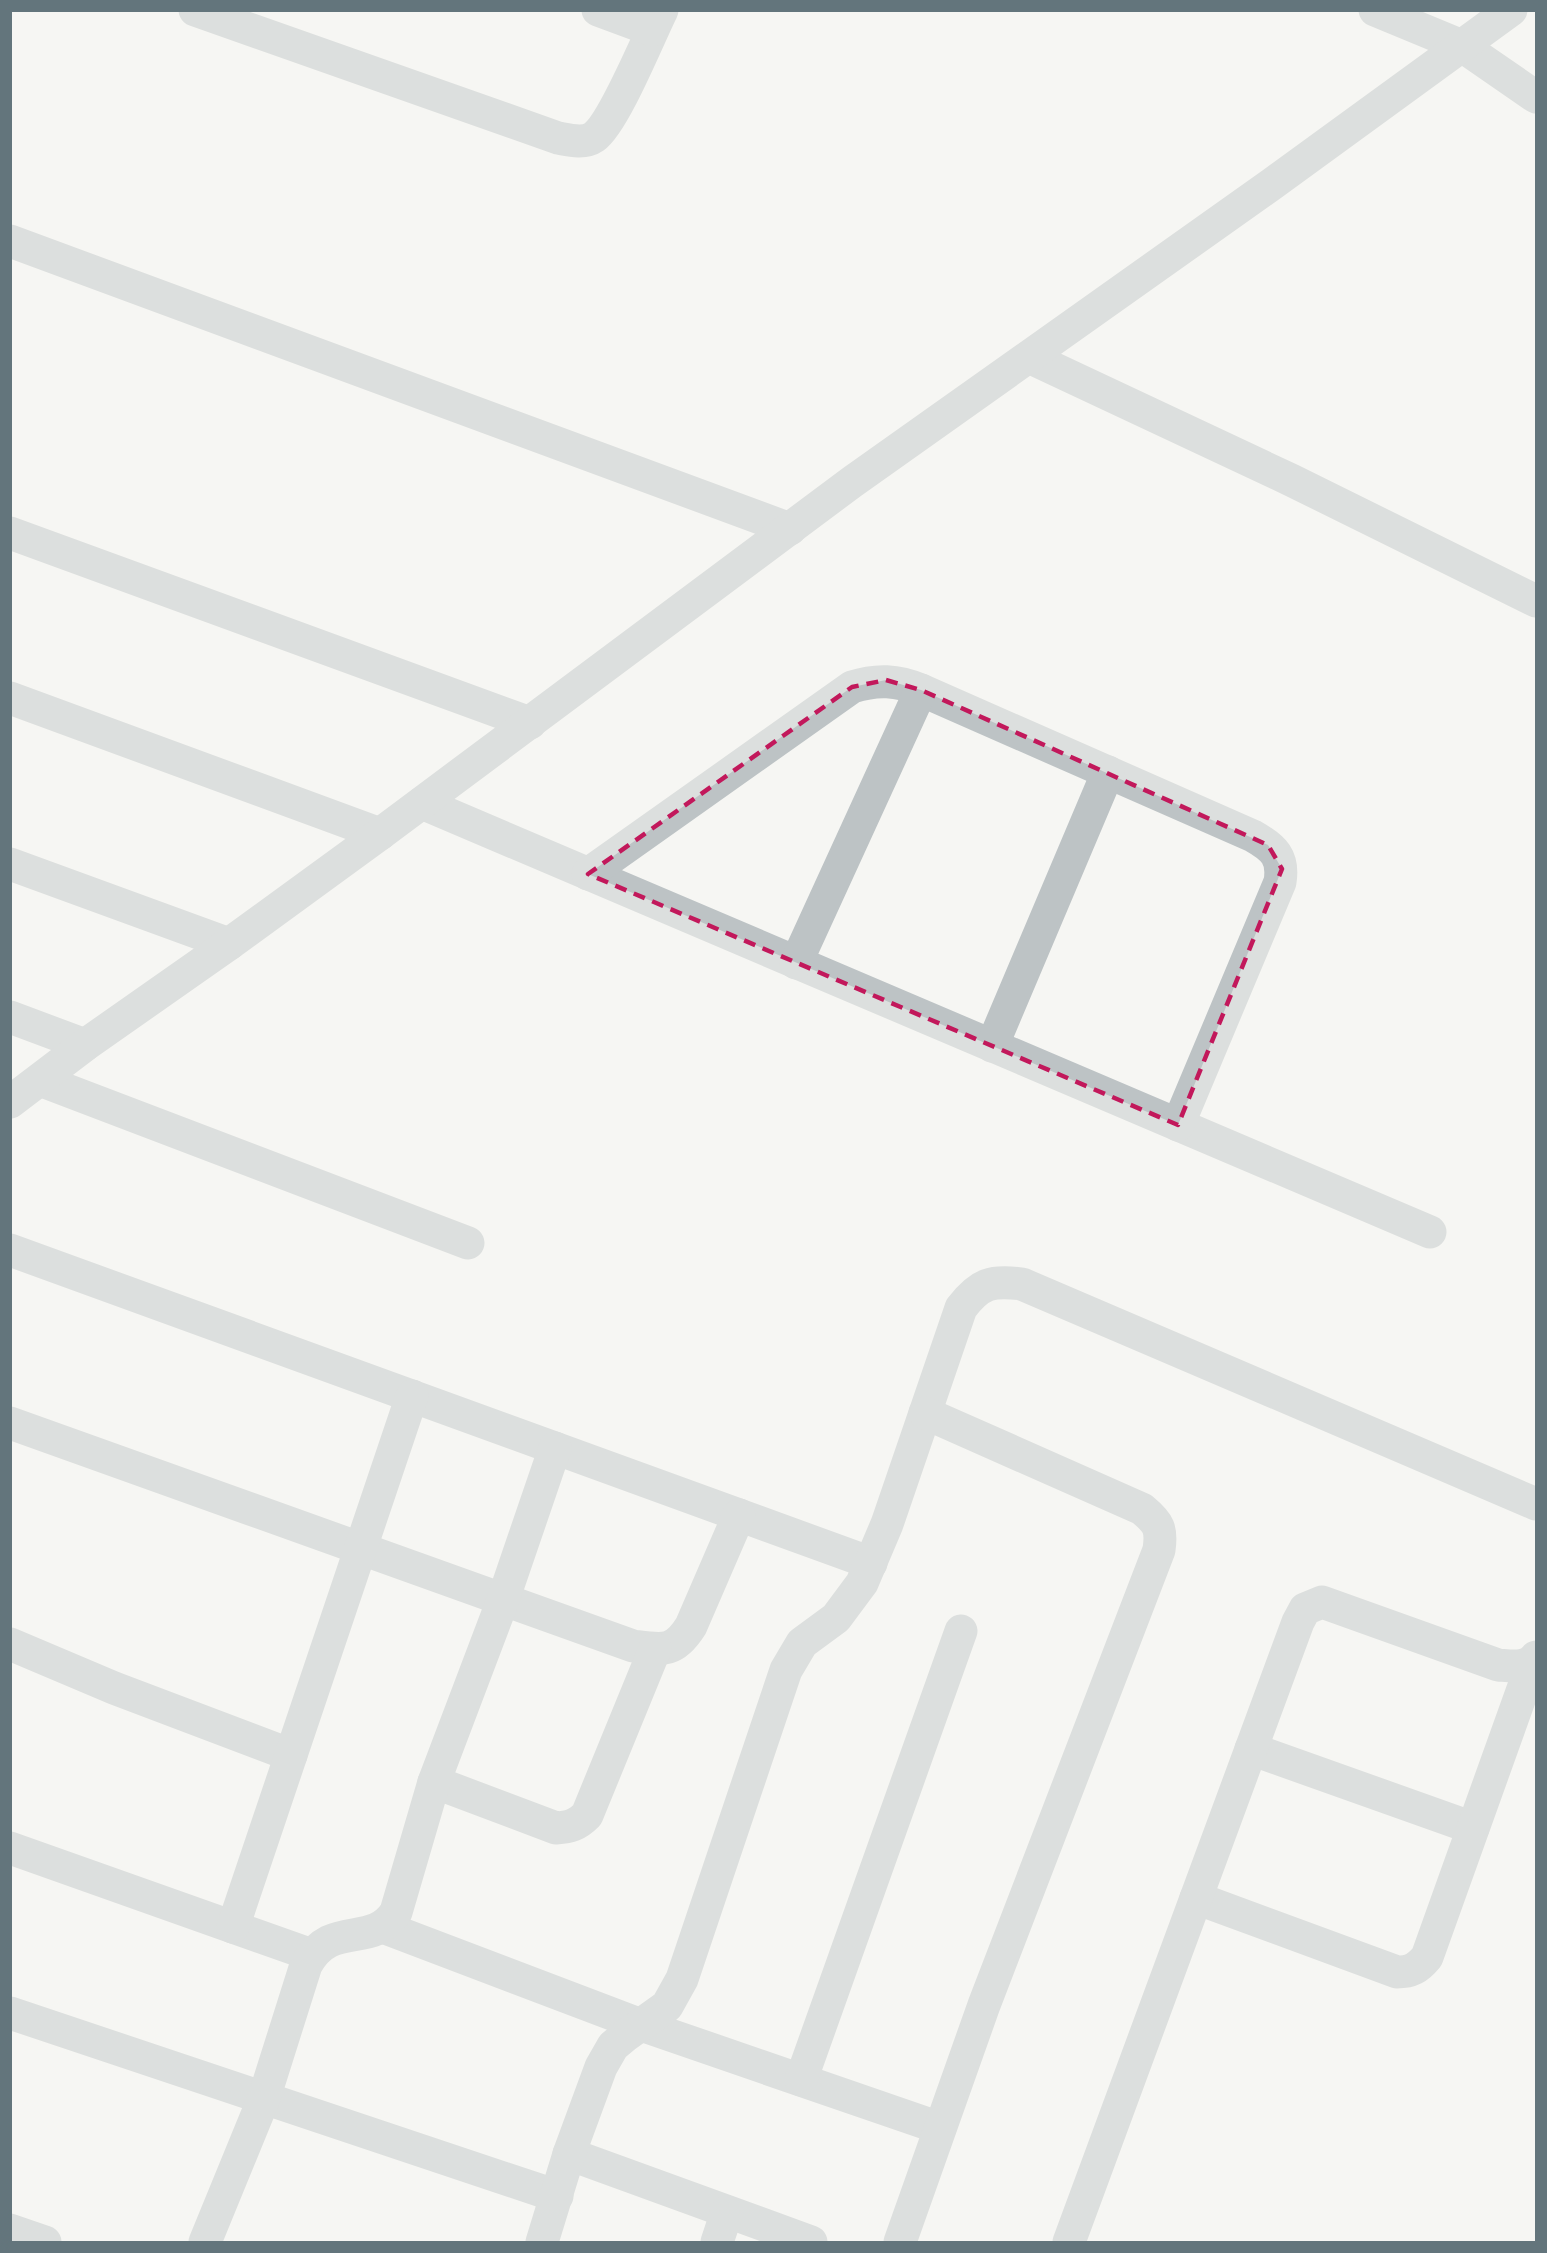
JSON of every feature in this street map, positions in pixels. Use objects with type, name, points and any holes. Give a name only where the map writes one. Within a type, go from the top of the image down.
[{"type":"street","points":[[195,10],[558,138],[576,141],[592,138],[602,130],[613,114],[657,20],[598,10]]},
{"type":"street","points":[[1375,10],[1462,46],[1536,98]]},
{"type":"street","points":[[10,1102],[85,1045],[380,834],[852,482],[1511,10]]},
{"type":"street","points":[[10,241],[790,529]]},
{"type":"street","points":[[1029,357],[1291,480],[1536,601]]},
{"type":"street","points":[[10,533],[530,723]]},
{"type":"street","points":[[588,874],[852,687],[886,681],[908,684],[1268,845],[1278,857],[1282,869],[1280,882],[1178,1125]]},
{"type":"street","points":[[795,963],[921,690]]},
{"type":"street","points":[[10,698],[380,834]]},
{"type":"street","points":[[992,1046],[1107,772]]},
{"type":"street","points":[[422,803],[1430,1232]]},
{"type":"street","points":[[10,864],[229,944]]},
{"type":"street","points":[[10,1017],[85,1045]]},
{"type":"street","points":[[40,1080],[468,1242]]},
{"type":"street","points":[[10,1250],[871,1563]]},
{"type":"street","points":[[542,2242],[569,2154],[601,2067],[614,2046],[668,2006],[682,1979],[793,1655],[802,1643],[836,1618],[851,1600],[871,1563],[887,1524],[962,1308],[970,1296],[983,1287],[999,1281],[1022,1284],[1536,1504]]},
{"type":"street","points":[[233,1927],[412,1396]]},
{"type":"street","points":[[900,2242],[988,1994],[1159,1550],[1161,1533],[1154,1519],[1143,1509],[925,1413]]},
{"type":"street","points":[[10,1423],[633,1646],[655,1649],[668,1647],[681,1641],[691,1626],[739,1515]]},
{"type":"street","points":[[205,2242],[264,2098],[306,1965],[312,1955],[333,1939],[374,1931],[383,1927],[396,1912],[434,1782],[504,1600],[555,1448]]},
{"type":"street","points":[[1069,2242],[1298,1622],[1305,1609],[1323,1602],[1498,1665],[1519,1667],[1535,1659]]},
{"type":"street","points":[[801,2080],[961,1631]]},
{"type":"street","points":[[10,1644],[114,1688],[291,1755]]},
{"type":"street","points":[[434,1782],[556,1827],[578,1824],[587,1815],[655,1649]]},
{"type":"street","points":[[1196,1898],[1397,1972],[1409,1972],[1419,1966],[1427,1957],[1535,1659]]},
{"type":"street","points":[[1251,1749],[1473,1828]]},
{"type":"street","points":[[10,1848],[312,1955]]},
{"type":"street","points":[[383,1927],[641,2025],[940,2128]]},
{"type":"street","points":[[10,2013],[557,2196]]},
{"type":"street","points":[[569,2154],[811,2242]]},
{"type":"street","points":[[717,2242],[727,2212]]},
{"type":"highlighted area","points":[[886,680],[921,690],[1253,836],[1268,845],[1282,869],[1178,1125],[588,874],[852,687]]}]
